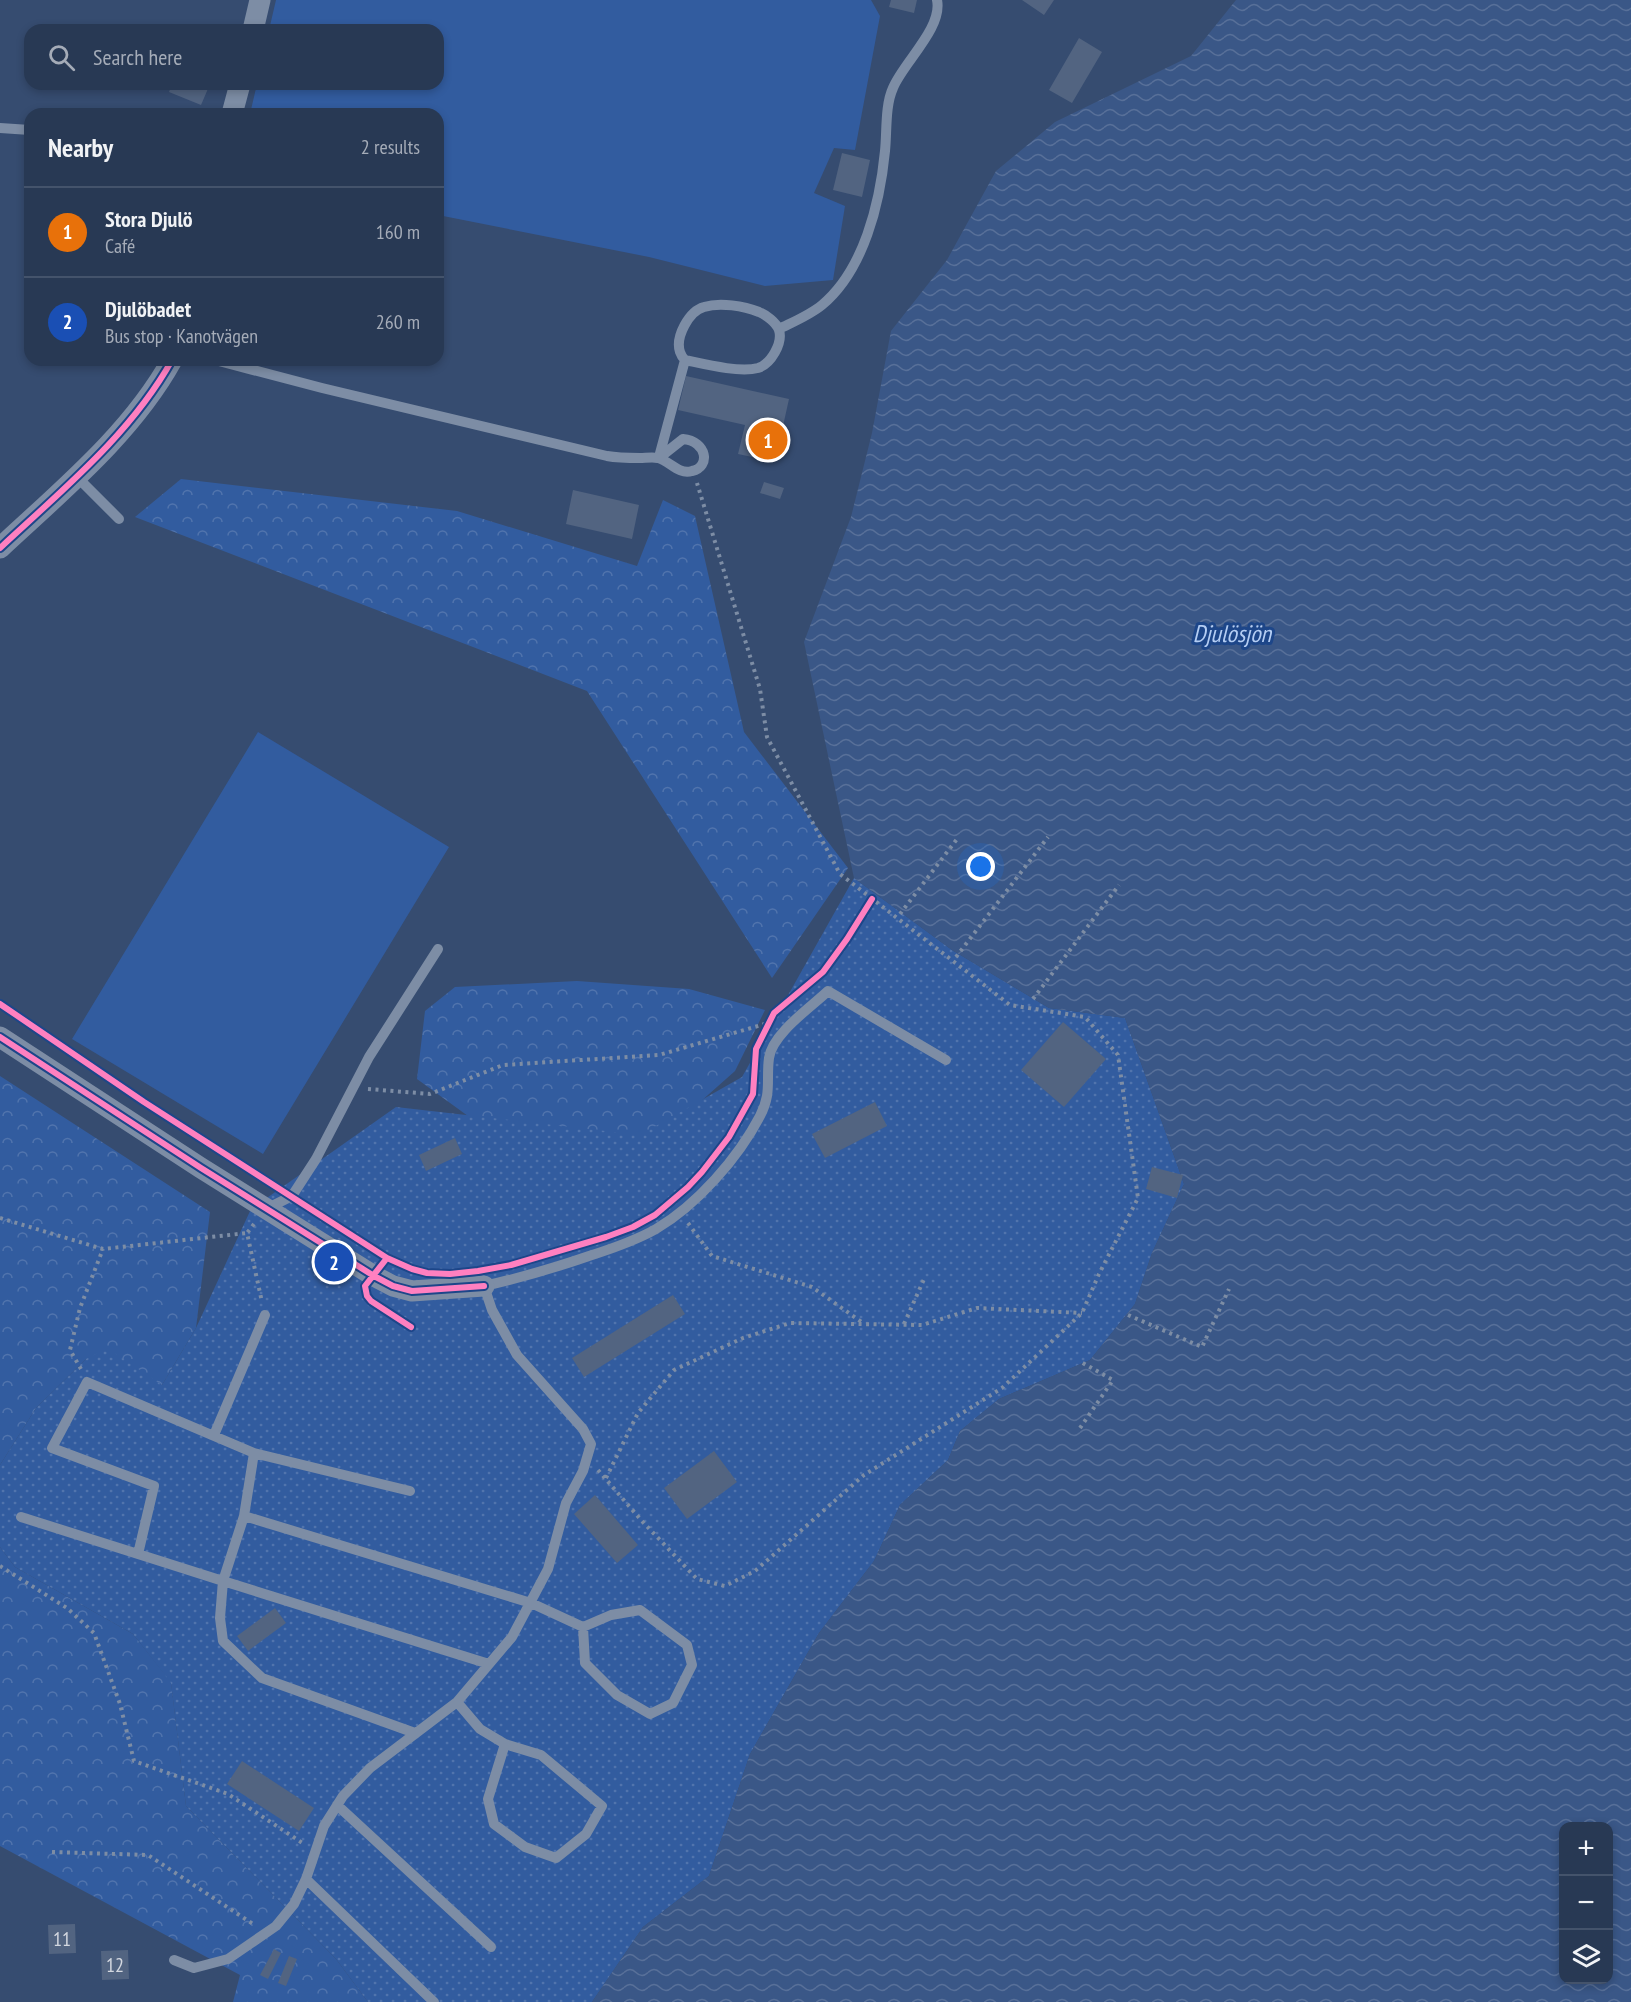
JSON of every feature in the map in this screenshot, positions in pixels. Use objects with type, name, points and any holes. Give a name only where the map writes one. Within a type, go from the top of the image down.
[{"type":"street","points":[[254,24],[260,0]]},
{"type":"street","points":[[234,108],[238,90]]},
{"type":"street","points":[[0,548],[120,433],[160,382],[169,366]]},
{"type":"street","points":[[0,1037],[266,1209],[393,1286],[412,1291],[484,1286]]},
{"type":"lane","points":[[778,329],[822,304],[843,282],[862,251],[877,199],[892,89],[933,27],[937,0]]},
{"type":"lane","points":[[0,128],[24,130]]},
{"type":"lane","points":[[724,305],[755,310],[766,315],[778,329],[780,339],[777,347],[772,357],[760,368],[741,368],[685,360],[679,351],[681,332],[694,313],[704,307],[724,305]]},
{"type":"lane","points":[[658,458],[685,360]]},
{"type":"lane","points":[[238,366],[607,456],[658,458],[683,472],[693,471],[700,467],[704,460],[704,453],[702,447],[692,440],[683,439],[658,458]]},
{"type":"lane","points":[[76,477],[118,519]]},
{"type":"lane","points":[[266,1209],[292,1196],[316,1159],[369,1057],[438,950]]},
{"type":"lane","points":[[174,1960],[194,1968],[228,1959],[276,1926],[294,1904],[306,1879],[324,1826],[343,1796],[370,1768],[457,1702],[512,1637],[548,1569],[566,1503],[583,1471],[591,1444],[584,1430],[517,1355],[492,1310],[484,1286],[528,1277],[621,1245],[657,1229],[680,1212],[726,1166],[760,1115],[768,1089],[769,1059],[776,1039],[828,991],[946,1060]]},
{"type":"lane","points":[[214,1435],[265,1315]]},
{"type":"lane","points":[[138,1554],[154,1486],[52,1448],[87,1382],[254,1453],[410,1491]]},
{"type":"lane","points":[[254,1453],[244,1516],[223,1581],[220,1618],[223,1641],[262,1678],[415,1733]]},
{"type":"lane","points":[[244,1516],[531,1603],[583,1627],[611,1615],[640,1610],[687,1645],[692,1665],[673,1703],[650,1714],[617,1695],[585,1664],[583,1627]]},
{"type":"lane","points":[[21,1517],[489,1664]]},
{"type":"lane","points":[[457,1702],[480,1729],[505,1744],[541,1755],[602,1806],[586,1834],[556,1858],[525,1847],[494,1824],[488,1799],[505,1744]]},
{"type":"lane","points":[[337,1805],[491,1947]]},
{"type":"lane","points":[[306,1879],[434,2002]]},
{"type":"path","points":[[586,1458],[698,1579],[725,1586],[755,1571],[864,1475],[1002,1388],[1083,1313],[1099,1274],[1138,1198],[1118,1055],[1084,1017],[1010,1005],[840,874],[767,737],[760,689],[693,471]]},
{"type":"path","points":[[956,957],[1048,837]]},
{"type":"path","points":[[900,914],[957,839]]},
{"type":"path","points":[[1033,999],[1119,885]]},
{"type":"path","points":[[866,909],[872,899]]},
{"type":"path","points":[[353,1088],[430,1094],[503,1065],[659,1055],[766,1027],[774,1013]]},
{"type":"path","points":[[0,1218],[103,1249],[247,1233],[266,1209]]},
{"type":"path","points":[[680,1212],[712,1256],[812,1287],[863,1324]]},
{"type":"path","points":[[247,1233],[265,1315]]},
{"type":"path","points":[[87,1382],[70,1350],[80,1308],[103,1249]]},
{"type":"path","points":[[904,1324],[925,1277]]},
{"type":"path","points":[[1128,1315],[1202,1347],[1229,1289]]},
{"type":"path","points":[[606,1478],[638,1413],[674,1370],[743,1338],[790,1323],[922,1325],[977,1308],[1083,1313]]},
{"type":"path","points":[[1080,1428],[1113,1380],[1081,1362]]},
{"type":"path","points":[[0,1566],[68,1608],[94,1633],[120,1704],[134,1761],[228,1794],[315,1851]]},
{"type":"path","points":[[52,1852],[148,1855],[266,1932]]},
{"type":"green space","points":[[276,0],[871,0],[880,16],[855,150],[834,148],[814,193],[845,206],[833,280],[765,286],[649,257],[444,216],[444,108],[251,108],[256,90],[444,90],[444,24],[270,24]]},
{"type":"green space","points":[[181,479],[457,511],[637,566],[663,500],[695,516],[744,732],[848,868],[772,978],[587,691],[135,517]]},
{"type":"green space","points":[[258,732],[449,847],[263,1154],[72,1039]]},
{"type":"green space","points":[[854,878],[952,950],[1049,1008],[1125,1018],[1184,1184],[1152,1253],[1135,1304],[1090,1360],[999,1399],[960,1431],[948,1460],[900,1505],[874,1561],[819,1633],[750,1754],[709,1876],[643,1927],[592,2002],[368,2002],[336,1959],[186,1806],[171,1683],[133,1634],[15,1567],[0,1547],[0,1465],[36,1408],[86,1359],[107,1348],[162,1385],[196,1328],[251,1209],[396,1107],[640,1135],[742,1077]]},
{"type":"green space","points":[[577,981],[689,989],[765,1010],[735,1071],[647,1149],[537,1166],[417,1079],[425,1011],[455,987]]},
{"type":"green space","points":[[0,1076],[210,1212],[196,1328],[162,1385],[86,1359],[36,1408],[0,1465]]},
{"type":"green space","points":[[0,1547],[15,1567],[133,1634],[171,1682],[186,1806],[336,1959],[368,2002],[233,2002],[240,1975],[0,1846]]},
{"type":"water","name":"Djulösjön","points":[[1236,0],[1631,0],[1631,2002],[592,2002],[643,1927],[709,1876],[750,1754],[819,1633],[874,1561],[900,1505],[948,1460],[960,1431],[999,1399],[1090,1360],[1135,1304],[1152,1253],[1184,1184],[1125,1018],[1049,1008],[952,950],[854,878],[804,642],[851,517],[872,433],[891,331],[947,260],[996,171],[1055,122],[1191,56]]},
{"type":"building","points":[[891,0],[917,0],[914,13],[889,7]]},
{"type":"building","points":[[1022,0],[1054,0],[1044,15]]},
{"type":"building","points":[[1079,38],[1102,52],[1072,103],[1049,90]]},
{"type":"building","points":[[170,90],[207,90],[201,105],[169,92]]},
{"type":"building","points":[[842,153],[870,160],[862,197],[833,190]]},
{"type":"building","points":[[686,376],[789,399],[775,462],[738,454],[745,425],[678,410]]},
{"type":"building","points":[[764,482],[784,488],[780,499],[760,493]]},
{"type":"building","points":[[573,490],[639,505],[632,539],[566,524]]},
{"type":"building","points":[[1063,1022],[1106,1059],[1064,1107],[1021,1070]]},
{"type":"building","points":[[875,1102],[887,1126],[825,1158],[812,1134]]},
{"type":"building","points":[[455,1138],[462,1154],[426,1171],[419,1155]]},
{"type":"building","points":[[1152,1167],[1183,1175],[1177,1198],[1146,1189]]},
{"type":"building","points":[[673,1295],[685,1314],[584,1377],[572,1358]]},
{"type":"building","points":[[714,1451],[737,1482],[687,1519],[664,1488]]},
{"type":"building","points":[[595,1495],[638,1545],[617,1563],[574,1514]]},
{"type":"building","points":[[275,1608],[286,1623],[248,1651],[237,1636]]},
{"type":"building","points":[[242,1761],[314,1808],[299,1831],[227,1784]]},
{"type":"building","points":[[75,1924],[76,1953],[49,1954],[48,1925]]},
{"type":"building","points":[[274,1949],[281,1953],[268,1979],[260,1975]]},
{"type":"building","points":[[128,1950],[129,1979],[102,1980],[101,1951]]},
{"type":"building","points":[[289,1956],[297,1959],[286,1986],[278,1983]]},
{"type":"cycle path","points":[[0,548],[116,437],[136,413],[168,366]]},
{"type":"cycle path","points":[[0,1004],[144,1102],[387,1258],[427,1273],[450,1274],[478,1271],[511,1265],[633,1227],[655,1215],[688,1187],[729,1137],[753,1094],[756,1049],[774,1013],[823,972],[872,899]]},
{"type":"cycle path","points":[[0,1037],[201,1168],[393,1286],[412,1291],[484,1286]]},
{"type":"cycle path","points":[[387,1258],[365,1286],[367,1296],[411,1327]]},
{"type":"place","name":"Stora Djulö","points":[[768,440]]},
{"type":"place","name":"Djulöbadet","points":[[334,1262]]}]
